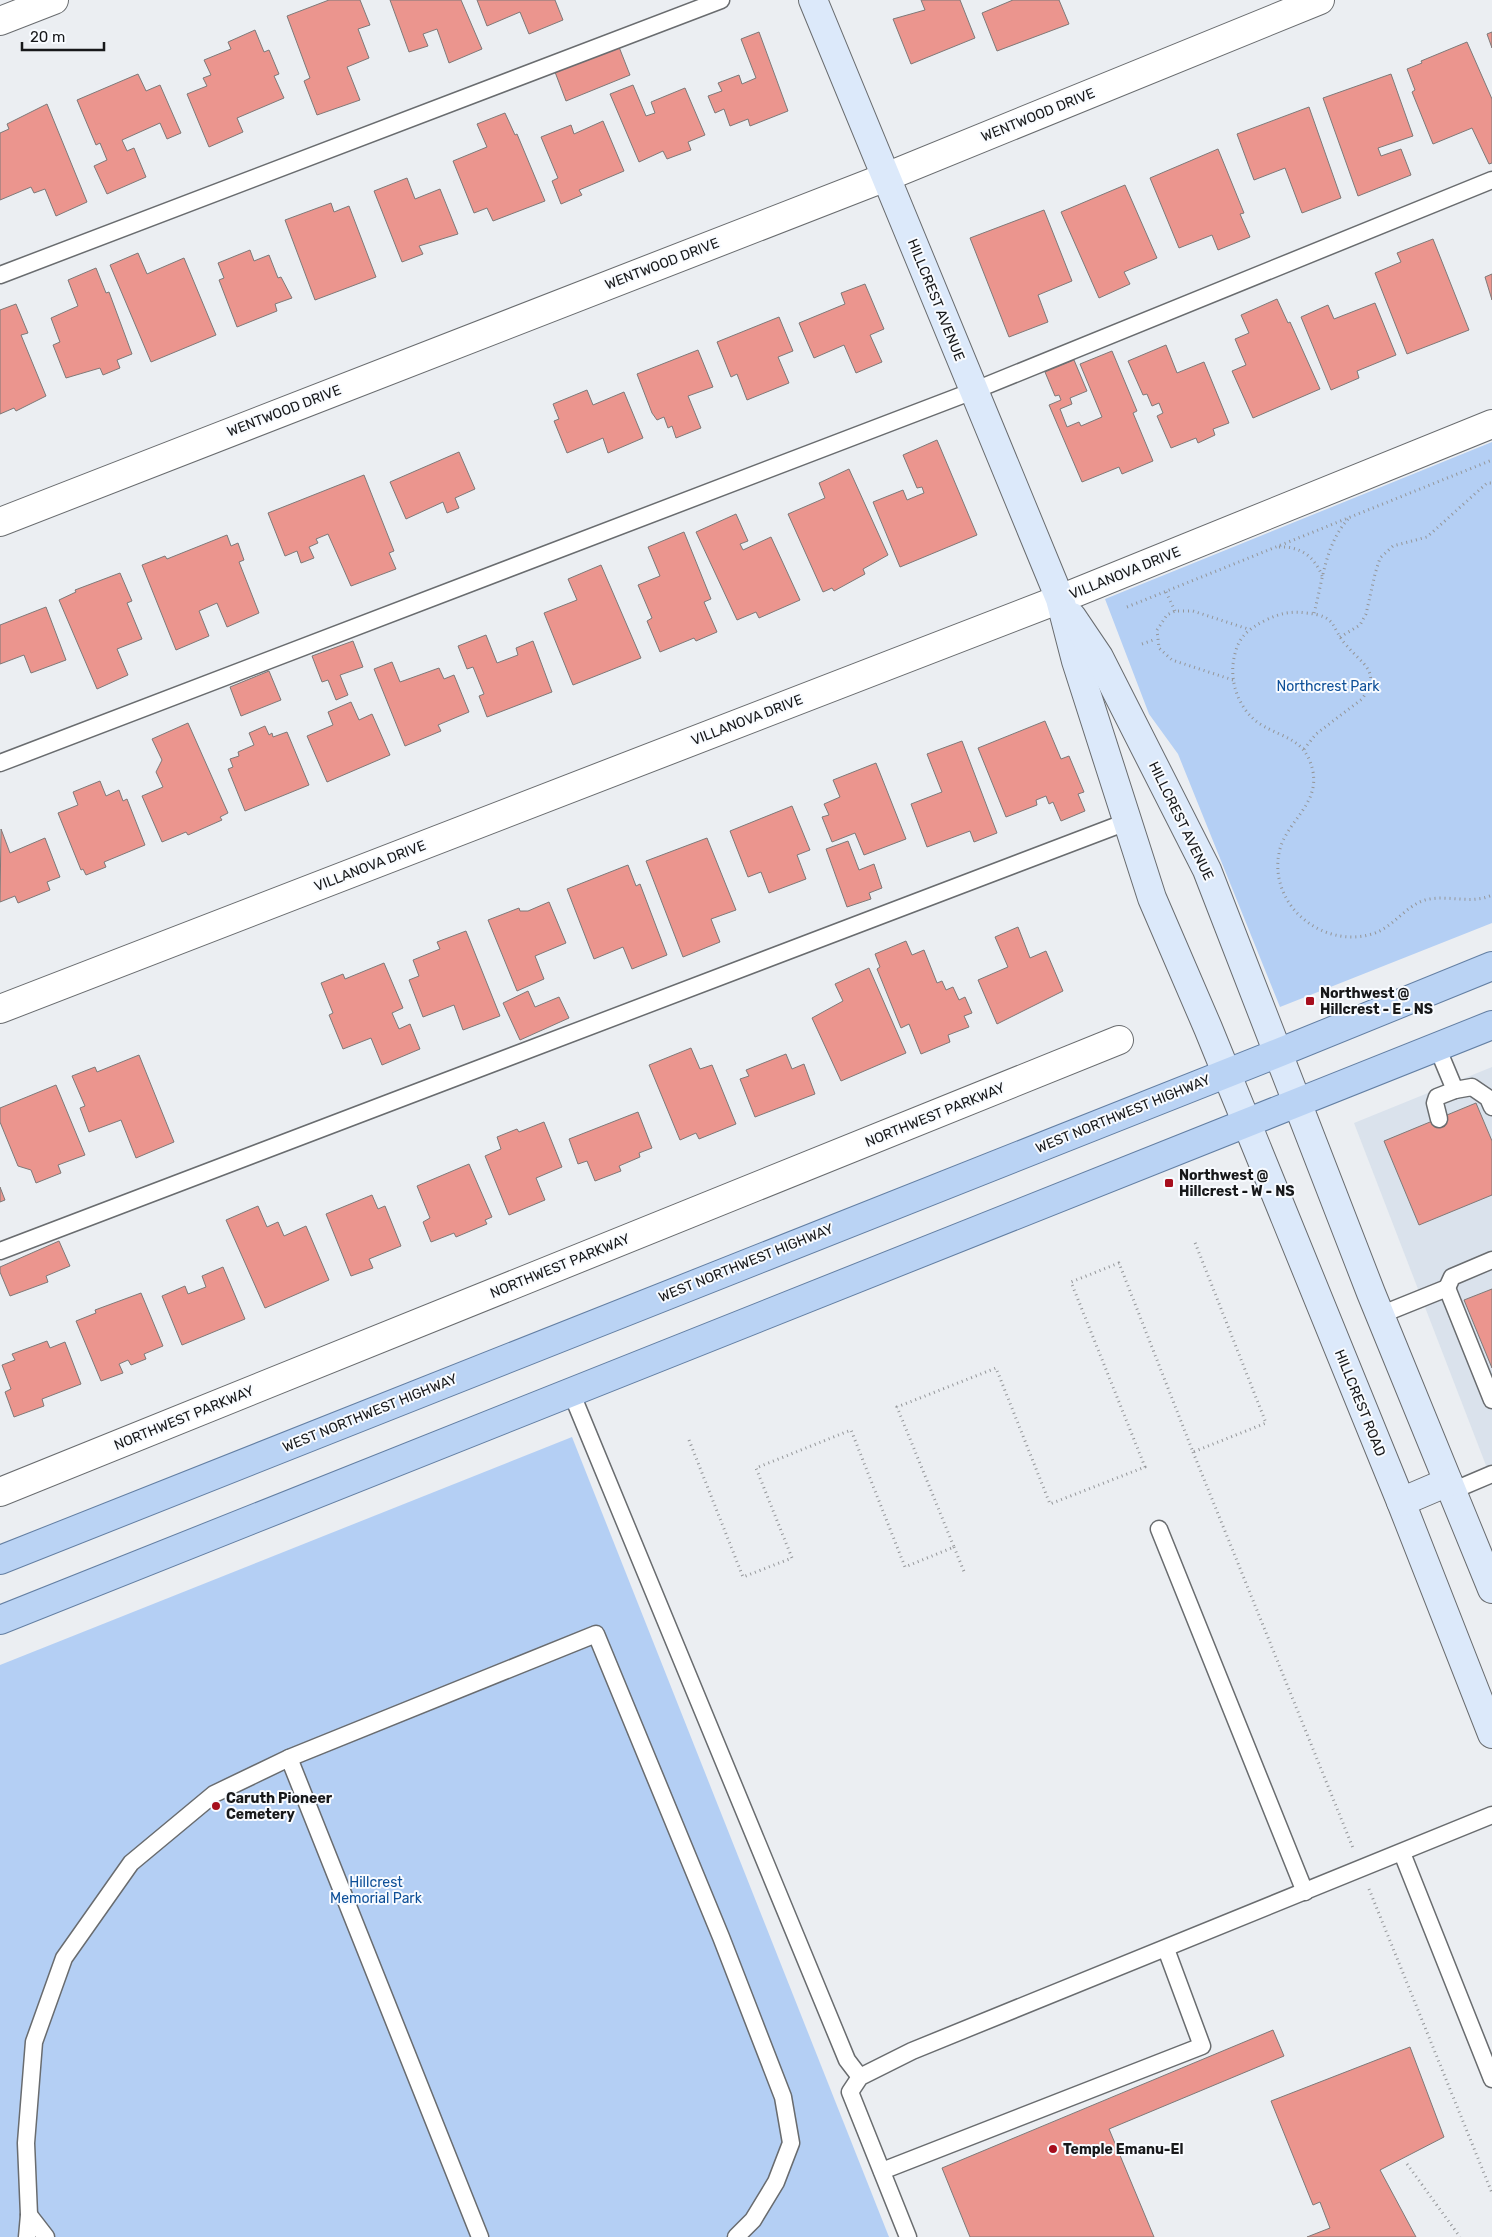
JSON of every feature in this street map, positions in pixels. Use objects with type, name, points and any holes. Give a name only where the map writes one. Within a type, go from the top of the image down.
[{"type":"main road","name":"WEST NORTHWEST HIGHWAY","points":[[0,1560],[1278,1053],[1492,966]]},
{"type":"main road","points":[[0,1620],[1492,1025]]},
{"type":"street","points":[[0,21],[54,0]]},
{"type":"street","name":"HILLCREST AVENUE","points":[[813,0],[1060,599],[1076,661],[1129,821],[1152,898],[1226,1073]]},
{"type":"street","name":"WENTWOOD DRIVE","points":[[0,522],[886,177],[1320,0]]},
{"type":"street","name":"VILLANOVA DRIVE","points":[[0,1009],[1060,599],[1492,424]]},
{"type":"street","name":"HILLCREST AVENUE","points":[[1060,599],[1099,656],[1207,870],[1278,1053]]},
{"type":"street","name":"NORTHWEST PARKWAY","points":[[0,1492],[1119,1040]]},
{"type":"street","points":[[1278,1053],[1380,1315],[1492,1590]]},
{"type":"street","name":"HILLCREST ROAD","points":[[1226,1073],[1492,1734]]},
{"type":"street","points":[[1400,1502],[1450,1486]]},
{"type":"lane","points":[[0,275],[721,0]]},
{"type":"lane","points":[[0,763],[973,391],[1492,180]]},
{"type":"lane","points":[[0,1251],[1129,821]]},
{"type":"lane","points":[[1438,1047],[1455,1090]]},
{"type":"lane","points":[[1439,1119],[1435,1103],[1437,1097],[1455,1090],[1472,1087],[1488,1098],[1492,1107]]},
{"type":"lane","points":[[1380,1315],[1447,1288],[1452,1277],[1492,1260]]},
{"type":"lane","points":[[1447,1288],[1492,1400]]},
{"type":"lane","points":[[570,1392],[847,2060],[860,2077]]},
{"type":"lane","points":[[1450,1486],[1492,1474]]},
{"type":"lane","points":[[1160,1529],[1305,1892]]},
{"type":"lane","points":[[27,2237],[26,2143],[34,2042],[64,1958],[132,1863],[214,1794],[289,1758],[596,1634],[721,1937],[783,2097],[792,2143],[776,2182],[753,2220],[736,2237]]},
{"type":"lane","points":[[289,1758],[480,2237]]},
{"type":"lane","points":[[908,2237],[850,2092],[860,2077],[912,2051],[1492,1815]]},
{"type":"lane","points":[[1402,1853],[1492,2079]]},
{"type":"lane","points":[[882,2171],[1202,2046],[1166,1948]]},
{"type":"lane","points":[[28,2215],[46,2237]]},
{"type":"path","points":[[1127,607],[1492,460]]},
{"type":"path","points":[[1340,637],[1360,625],[1366,614],[1380,558],[1393,546],[1427,537],[1486,483],[1492,483]]},
{"type":"path","points":[[1314,613],[1332,541],[1338,529],[1351,516]]},
{"type":"path","points":[[1276,547],[1288,546],[1301,550],[1319,568],[1323,579]]},
{"type":"path","points":[[1166,592],[1175,610]]},
{"type":"path","points":[[1233,680],[1172,660],[1159,648],[1156,639],[1161,622],[1175,610],[1193,611],[1249,629]]},
{"type":"path","points":[[1304,749],[1316,734],[1362,699],[1368,692],[1370,672],[1366,664],[1347,647],[1331,621],[1314,613],[1295,611],[1276,615],[1249,629],[1240,639],[1232,666],[1233,680],[1238,697],[1247,712],[1260,724],[1292,738],[1304,749],[1311,764],[1314,780],[1311,797],[1303,812],[1287,830],[1279,853],[1279,878],[1287,901],[1303,920],[1324,933],[1348,938],[1372,934],[1394,922],[1413,904],[1428,899],[1447,898],[1468,901],[1492,895]]},
{"type":"path","points":[[1142,644],[1156,639]]},
{"type":"path","points":[[1194,1240],[1266,1423],[1194,1452]]},
{"type":"path","points":[[965,1574],[897,1407],[996,1368],[1050,1504],[1145,1467],[1071,1282],[1118,1263],[1492,2193]]},
{"type":"path","points":[[689,1440],[743,1577],[792,1558],[756,1468],[851,1430],[905,1567],[954,1547]]},
{"type":"path","points":[[1406,2164],[1460,2237]]},
{"type":"shaded area","points":[[1492,1067],[1492,1481],[1354,1123]]},
{"type":"green space","name":"Northcrest Park","points":[[1492,442],[1492,923],[1280,1007],[1178,754],[1149,714],[1105,599]]},
{"type":"green space","name":"Hillcrest Memorial Park","points":[[572,1437],[889,2237],[0,2237],[0,1665]]},
{"type":"building","points":[[329,0],[360,0],[370,25],[358,29],[369,58],[347,67],[360,100],[317,115],[304,81],[310,78],[287,16]]},
{"type":"building","points":[[390,0],[461,0],[482,49],[449,63],[437,29],[423,34],[428,46],[409,52]]},
{"type":"building","points":[[477,0],[555,0],[563,20],[529,34],[520,12],[487,26]]},
{"type":"building","points":[[921,0],[960,0],[975,38],[911,64],[893,19],[925,10]]},
{"type":"building","points":[[1013,0],[1059,0],[1069,24],[997,51],[982,13]]},
{"type":"building","points":[[255,30],[264,52],[269,50],[279,74],[274,76],[284,98],[237,118],[243,132],[209,147],[187,94],[207,86],[203,78],[211,75],[204,60],[231,49],[228,42]]},
{"type":"building","points":[[759,32],[788,111],[750,126],[748,119],[730,126],[724,109],[715,113],[708,96],[722,91],[718,83],[739,75],[742,84],[756,78],[741,39]]},
{"type":"building","points":[[1492,32],[1492,48],[1487,34]]},
{"type":"building","points":[[1467,42],[1492,99],[1492,163],[1489,164],[1472,128],[1433,144],[1412,92],[1415,90],[1407,69],[1422,63],[1421,61]]},
{"type":"building","points":[[619,47],[630,75],[566,101],[555,72]]},
{"type":"building","points":[[138,74],[146,91],[160,85],[181,133],[167,139],[160,123],[122,140],[127,151],[134,148],[146,177],[107,194],[94,166],[107,160],[100,143],[96,145],[77,100]]},
{"type":"building","points":[[1391,74],[1413,136],[1378,148],[1381,156],[1401,149],[1411,175],[1358,196],[1323,98]]},
{"type":"building","points":[[633,85],[646,116],[655,113],[651,102],[685,88],[705,135],[688,142],[691,150],[667,159],[663,151],[639,162],[610,94]]},
{"type":"building","points":[[47,104],[87,202],[56,216],[45,189],[34,193],[31,187],[0,200],[0,133],[9,129],[7,124]]},
{"type":"building","points":[[1309,107],[1341,198],[1302,213],[1285,168],[1254,180],[1237,134]]},
{"type":"building","points":[[505,113],[515,135],[517,134],[545,201],[493,221],[487,208],[474,213],[453,161],[487,147],[477,124]]},
{"type":"building","points":[[603,121],[624,171],[579,190],[582,195],[561,204],[552,181],[558,178],[541,137],[571,125],[574,134]]},
{"type":"building","points":[[1218,149],[1244,213],[1240,214],[1250,237],[1218,250],[1212,235],[1179,248],[1150,178]]},
{"type":"building","points":[[407,178],[415,199],[440,189],[458,234],[419,246],[423,254],[402,262],[374,191]]},
{"type":"building","points":[[1125,185],[1157,258],[1124,272],[1130,284],[1099,298],[1061,212]]},
{"type":"building","points":[[331,203],[334,212],[349,206],[376,277],[315,300],[285,220]]},
{"type":"building","points":[[1044,210],[1072,281],[1038,295],[1048,322],[1009,337],[970,238]]},
{"type":"building","points":[[1433,239],[1469,330],[1407,354],[1375,273],[1401,262],[1397,253]]},
{"type":"building","points":[[250,250],[254,261],[269,255],[278,278],[281,277],[292,298],[275,304],[277,311],[237,327],[219,280],[224,278],[218,263]]},
{"type":"building","points":[[138,253],[147,274],[184,258],[216,335],[151,362],[110,265]]},
{"type":"building","points":[[96,268],[106,293],[109,292],[132,354],[117,360],[120,368],[103,375],[100,368],[66,378],[53,345],[60,342],[51,318],[78,306],[68,280]]},
{"type":"building","points":[[1492,274],[1492,300],[1485,277]]},
{"type":"building","points":[[865,284],[884,329],[870,335],[882,362],[856,373],[844,345],[814,358],[799,323],[845,304],[841,293]]},
{"type":"building","points":[[1277,299],[1288,323],[1290,322],[1320,389],[1253,418],[1232,371],[1246,365],[1235,339],[1249,333],[1241,315]]},
{"type":"building","points":[[1375,303],[1396,355],[1357,371],[1359,378],[1331,390],[1301,317],[1328,305],[1334,319]]},
{"type":"building","points":[[16,304],[28,333],[21,335],[46,396],[16,411],[14,408],[0,414],[0,310]]},
{"type":"building","points":[[779,317],[793,351],[778,357],[789,383],[747,400],[737,374],[731,377],[717,342]]},
{"type":"building","points":[[1166,345],[1177,373],[1204,362],[1229,423],[1213,429],[1215,435],[1198,443],[1196,438],[1171,448],[1157,416],[1163,413],[1159,403],[1152,406],[1147,394],[1143,395],[1128,361]]},
{"type":"building","points":[[698,350],[713,387],[688,396],[701,428],[676,438],[672,426],[668,428],[664,417],[657,420],[652,413],[637,374]]},
{"type":"building","points":[[1112,351],[1137,411],[1133,413],[1153,461],[1122,474],[1119,467],[1082,482],[1049,405],[1061,400],[1059,395],[1055,396],[1045,372],[1074,360],[1087,391],[1070,398],[1072,404],[1060,409],[1067,427],[1079,422],[1081,426],[1102,417],[1080,364]]},
{"type":"building","points":[[587,390],[593,405],[624,392],[643,438],[608,453],[603,438],[567,453],[554,421],[559,419],[553,404]]},
{"type":"building","points":[[937,440],[977,535],[900,567],[873,502],[903,490],[907,500],[924,493],[922,487],[917,488],[903,455]]},
{"type":"building","points":[[459,452],[475,489],[455,498],[459,508],[447,513],[443,502],[406,519],[390,482]]},
{"type":"building","points":[[849,469],[888,555],[863,569],[865,574],[834,591],[832,588],[823,592],[788,514],[825,498],[819,483]]},
{"type":"building","points":[[364,475],[394,551],[389,553],[396,569],[351,586],[328,534],[316,539],[318,543],[309,547],[314,558],[301,563],[297,551],[285,556],[268,513]]},
{"type":"building","points":[[736,514],[748,541],[740,544],[743,550],[771,537],[800,600],[759,618],[756,612],[737,620],[696,532]]},
{"type":"building","points":[[684,532],[711,599],[704,602],[717,632],[696,641],[694,638],[660,652],[647,621],[652,618],[638,585],[660,576],[648,547]]},
{"type":"building","points":[[227,535],[231,546],[238,543],[244,560],[239,562],[259,613],[227,627],[217,603],[199,611],[209,636],[176,650],[142,565],[165,556],[167,559]]},
{"type":"building","points":[[601,565],[641,658],[573,685],[544,613],[577,600],[568,579]]},
{"type":"building","points":[[120,573],[132,601],[127,603],[142,639],[117,649],[128,675],[97,689],[59,600],[76,592],[75,590]]},
{"type":"building","points":[[46,607],[66,660],[31,673],[24,655],[0,664],[0,625]]},
{"type":"building","points":[[486,635],[497,663],[518,655],[516,648],[533,641],[552,692],[487,717],[479,696],[484,694],[473,667],[467,669],[458,646]]},
{"type":"building","points":[[353,641],[363,667],[340,675],[348,695],[336,700],[328,680],[322,682],[312,656]]},
{"type":"building","points":[[392,662],[400,682],[439,668],[444,679],[454,675],[469,712],[438,725],[441,731],[405,746],[374,669]]},
{"type":"building","points":[[269,671],[281,700],[241,716],[230,687]]},
{"type":"building","points":[[351,702],[359,720],[372,714],[390,755],[327,782],[307,736],[333,725],[328,712]]},
{"type":"building","points":[[1045,721],[1061,759],[1069,756],[1084,792],[1078,794],[1085,811],[1061,821],[1053,802],[1049,804],[1046,796],[1036,800],[1037,805],[1006,817],[978,748]]},
{"type":"building","points":[[188,723],[228,813],[220,817],[222,820],[188,835],[186,832],[162,842],[142,796],[163,787],[156,772],[162,760],[152,739]]},
{"type":"building","points":[[265,726],[269,735],[272,733],[273,737],[287,732],[309,785],[245,811],[228,769],[233,767],[230,759],[239,756],[238,752],[254,745],[249,733]]},
{"type":"building","points":[[962,741],[997,833],[974,842],[970,831],[927,847],[911,804],[942,792],[927,754]]},
{"type":"building","points":[[876,763],[906,839],[864,855],[855,833],[832,842],[822,817],[829,815],[824,804],[840,797],[833,780]]},
{"type":"building","points":[[100,781],[106,796],[119,790],[123,801],[127,799],[145,845],[104,862],[106,867],[86,875],[83,869],[81,870],[58,813],[78,805],[73,792]]},
{"type":"building","points":[[792,806],[810,850],[797,855],[806,879],[769,893],[761,872],[748,877],[730,831]]},
{"type":"building","points":[[1,829],[10,853],[45,838],[60,877],[47,882],[50,890],[18,903],[15,896],[0,902]]},
{"type":"building","points":[[707,838],[736,910],[711,919],[720,942],[683,957],[646,861]]},
{"type":"building","points":[[848,841],[859,870],[874,864],[882,888],[869,893],[871,899],[847,907],[826,849]]},
{"type":"building","points":[[628,865],[636,886],[640,884],[667,955],[632,969],[623,947],[594,959],[567,889]]},
{"type":"building","points":[[549,902],[566,943],[535,956],[544,979],[517,991],[488,920],[519,908],[520,911],[528,911]]},
{"type":"building","points":[[1018,927],[1030,958],[1046,951],[1063,991],[997,1024],[978,980],[1008,967],[995,937]]},
{"type":"building","points":[[466,931],[500,1016],[463,1030],[454,1005],[423,1017],[409,980],[419,976],[413,960],[440,949],[437,942]]},
{"type":"building","points":[[906,941],[912,955],[924,950],[937,983],[942,981],[946,990],[953,987],[959,1000],[965,997],[972,1013],[964,1016],[969,1027],[948,1035],[950,1042],[921,1054],[909,1024],[901,1028],[877,969],[880,967],[875,954]]},
{"type":"building","points":[[384,963],[403,1008],[392,1013],[399,1029],[410,1024],[420,1049],[382,1065],[371,1038],[343,1049],[329,1015],[333,1013],[321,983],[343,974],[345,979]]},
{"type":"building","points":[[869,968],[906,1053],[841,1081],[812,1018],[843,1001],[835,984]]},
{"type":"building","points":[[528,991],[535,1007],[559,997],[569,1018],[520,1040],[503,1003]]},
{"type":"building","points":[[691,1048],[700,1069],[712,1065],[736,1124],[699,1139],[696,1133],[680,1140],[649,1065]]},
{"type":"building","points":[[786,1054],[792,1069],[804,1064],[815,1094],[755,1117],[740,1079],[749,1076],[746,1070]]},
{"type":"building","points":[[139,1055],[174,1142],[136,1158],[121,1120],[89,1132],[80,1108],[85,1106],[72,1076],[95,1067],[97,1072]]},
{"type":"building","points":[[56,1085],[85,1155],[58,1165],[61,1173],[36,1183],[31,1170],[18,1166],[0,1122],[0,1108]]},
{"type":"building","points":[[1476,1103],[1492,1141],[1492,1195],[1419,1225],[1384,1141]]},
{"type":"building","points":[[638,1112],[652,1148],[639,1153],[640,1157],[619,1166],[621,1171],[595,1181],[587,1161],[578,1164],[569,1139]]},
{"type":"building","points":[[544,1122],[562,1167],[536,1178],[545,1200],[509,1215],[485,1156],[501,1149],[497,1137],[517,1129],[519,1132]]},
{"type":"building","points":[[469,1164],[492,1217],[485,1220],[487,1224],[456,1237],[454,1233],[431,1242],[423,1222],[430,1218],[417,1186]]},
{"type":"building","points":[[0,1187],[5,1200],[0,1202]]},
{"type":"building","points":[[372,1195],[378,1209],[385,1206],[401,1246],[369,1259],[373,1268],[351,1276],[326,1214]]},
{"type":"building","points":[[258,1206],[267,1227],[278,1222],[284,1236],[306,1226],[329,1280],[265,1308],[226,1220]]},
{"type":"building","points":[[59,1241],[70,1266],[46,1276],[48,1282],[10,1296],[0,1272],[0,1267]]},
{"type":"building","points":[[223,1267],[245,1319],[182,1345],[162,1296],[185,1286],[188,1294],[206,1287],[202,1276]]},
{"type":"building","points":[[1492,1289],[1492,1368],[1464,1300]]},
{"type":"building","points":[[141,1293],[163,1346],[144,1354],[146,1359],[131,1365],[128,1360],[119,1364],[123,1373],[101,1381],[76,1321],[96,1313],[95,1310]]},
{"type":"building","points":[[47,1341],[50,1348],[65,1342],[81,1384],[42,1399],[44,1406],[14,1417],[5,1392],[11,1389],[2,1365],[15,1360],[12,1354]]},
{"type":"building","name":"Temple Emanu-El","points":[[1273,2030],[1284,2056],[1109,2129],[1154,2237],[970,2237],[942,2168]]},
{"type":"building","points":[[1410,2047],[1444,2137],[1380,2170],[1416,2237],[1307,2237],[1330,2228],[1320,2202],[1313,2205],[1271,2101]]},
{"type":"place","name":"Northwest @ Hillcrest - E - NS","points":[[1310,1001]]},
{"type":"place","name":"Northwest @ Hillcrest - W - NS","points":[[1169,1183]]},
{"type":"place","name":"Caruth Pioneer Cemetery","points":[[216,1806]]},
{"type":"place","name":"Temple Emanu-El","points":[[1053,2149]]}]
